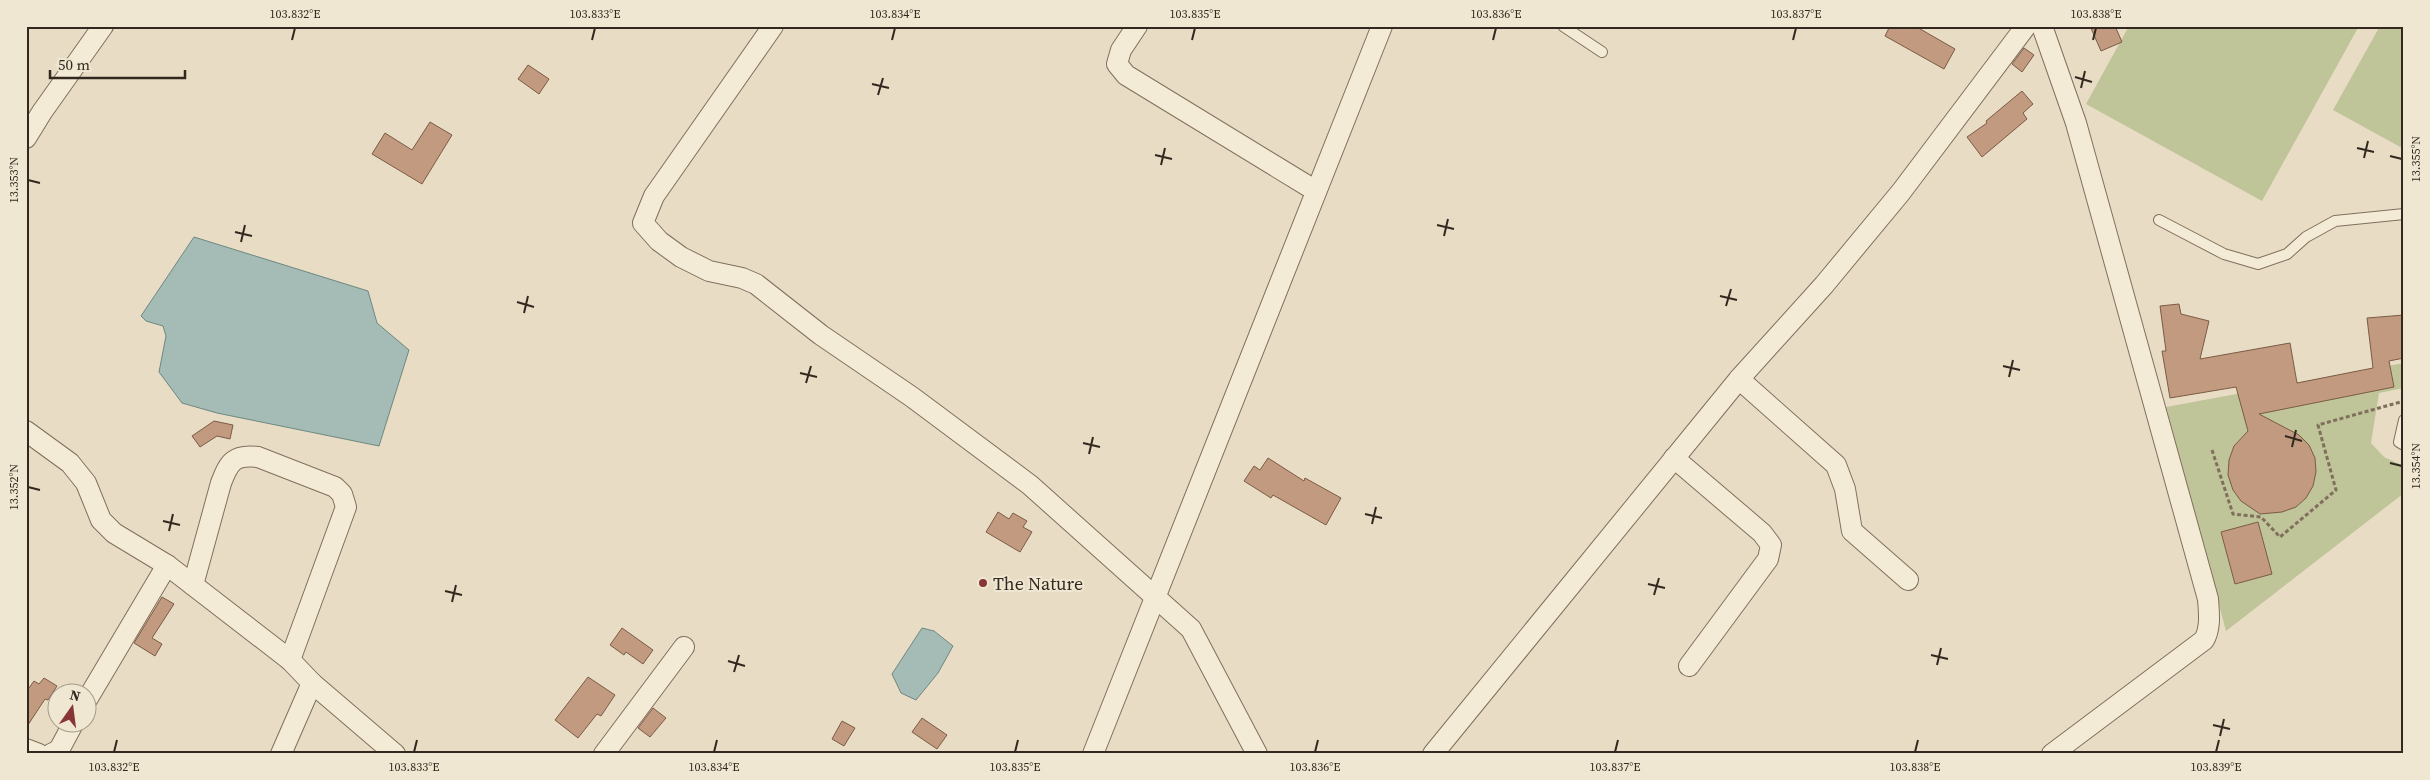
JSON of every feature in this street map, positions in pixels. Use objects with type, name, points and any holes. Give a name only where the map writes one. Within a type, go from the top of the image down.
[{"type":"street","points":[[26,138],[42,112],[103,26]]},
{"type":"street","points":[[774,26],[654,196],[643,223],[659,241],[681,257],[710,271],[742,278],[756,284],[821,335],[912,397],[1030,486],[1154,595],[1194,633],[1257,754]]},
{"type":"street","points":[[1137,26],[1121,50],[1117,64],[1126,75],[1316,191]]},
{"type":"street","points":[[1093,754],[1150,614],[1154,595],[1382,26]]},
{"type":"street","points":[[1433,754],[1739,379],[1824,285],[1901,192],[2026,26]]},
{"type":"street","points":[[2042,26],[2076,124],[2208,599],[2209,619],[2208,634],[2204,640],[2052,754]]},
{"type":"street","points":[[1739,379],[1836,465],[1845,489],[1852,531],[1908,580]]},
{"type":"street","points":[[26,431],[70,463],[86,483],[101,520],[114,533],[167,565],[290,660],[312,683],[395,754]]},
{"type":"street","points":[[193,585],[221,484],[227,468],[237,458],[245,455],[258,457],[335,487],[342,494],[346,507],[290,660]]},
{"type":"street","points":[[1674,458],[1762,533],[1771,544],[1768,559],[1689,666]]},
{"type":"street","points":[[98,682],[167,565]]},
{"type":"street","points":[[604,754],[684,647]]},
{"type":"street","points":[[281,754],[312,683]]},
{"type":"street","points":[[51,754],[59,750],[69,732]]},
{"type":"street","points":[[26,749],[39,754]]},
{"type":"lane","points":[[1563,26],[1602,52]]},
{"type":"lane","points":[[2159,220],[2224,254],[2258,264],[2287,254],[2306,237],[2335,221],[2404,214]]},
{"type":"lane","points":[[2404,420],[2399,442],[2404,445]]},
{"type":"path","points":[[2212,450],[2232,514],[2261,517],[2280,537],[2336,490],[2318,425],[2404,401]]},
{"type":"green space","points":[[2129,26],[2359,26],[2262,201],[2086,104]]},
{"type":"green space","points":[[2380,26],[2404,26],[2404,149],[2333,110]]},
{"type":"green space","points":[[2404,363],[2404,388],[2379,393],[2371,443],[2384,457],[2404,466],[2404,493],[2226,631],[2166,407]]},
{"type":"water","points":[[194,237],[368,291],[377,323],[409,350],[379,446],[217,413],[182,403],[159,372],[166,336],[163,326],[146,321],[141,316]]},
{"type":"water","points":[[922,628],[934,631],[953,646],[938,673],[916,700],[901,693],[892,674]]},
{"type":"building","points":[[1890,26],[1915,26],[1955,49],[1944,69],[1885,36]]},
{"type":"building","points":[[2090,26],[2115,26],[2122,42],[2101,51]]},
{"type":"building","points":[[2024,48],[2034,55],[2022,72],[2012,64]]},
{"type":"building","points":[[528,65],[549,79],[539,94],[518,79]]},
{"type":"building","points":[[2022,91],[2033,104],[2023,113],[2027,119],[1982,157],[1967,137],[1987,123],[1986,121]]},
{"type":"building","points":[[430,122],[452,135],[422,184],[372,154],[385,133],[412,150]]},
{"type":"building","points":[[2179,304],[2181,314],[2209,321],[2200,359],[2290,343],[2297,383],[2373,368],[2367,318],[2404,315],[2404,358],[2389,361],[2394,387],[2259,414],[2299,435],[2309,445],[2315,458],[2316,472],[2313,486],[2306,498],[2296,507],[2282,512],[2260,514],[2241,501],[2233,490],[2228,475],[2229,460],[2234,446],[2248,431],[2236,387],[2170,398],[2162,351],[2166,351],[2160,306]]},
{"type":"building","points":[[214,421],[233,425],[230,439],[217,436],[200,447],[192,436]]},
{"type":"building","points":[[1268,458],[1304,481],[1305,478],[1341,498],[1326,525],[1273,495],[1271,498],[1244,481],[1254,466],[1260,470]]},
{"type":"building","points":[[998,512],[1009,519],[1013,513],[1027,521],[1023,527],[1032,532],[1020,552],[986,532]]},
{"type":"building","points":[[2258,522],[2272,574],[2235,584],[2221,532]]},
{"type":"building","points":[[162,597],[174,604],[152,638],[162,644],[155,656],[134,643]]},
{"type":"building","points":[[622,628],[653,650],[643,664],[626,652],[624,655],[610,645]]},
{"type":"building","points":[[588,677],[615,695],[601,716],[597,714],[578,738],[555,720]]},
{"type":"building","points":[[44,678],[50,682],[48,682],[48,700],[45,699],[26,728],[26,692],[34,681],[39,684]]},
{"type":"building","points":[[653,708],[666,718],[650,737],[638,728]]},
{"type":"building","points":[[922,718],[947,735],[937,749],[912,732]]},
{"type":"building","points":[[842,721],[855,728],[844,746],[832,739]]},
{"type":"place","name":"The Nature","points":[[983,583]]}]
